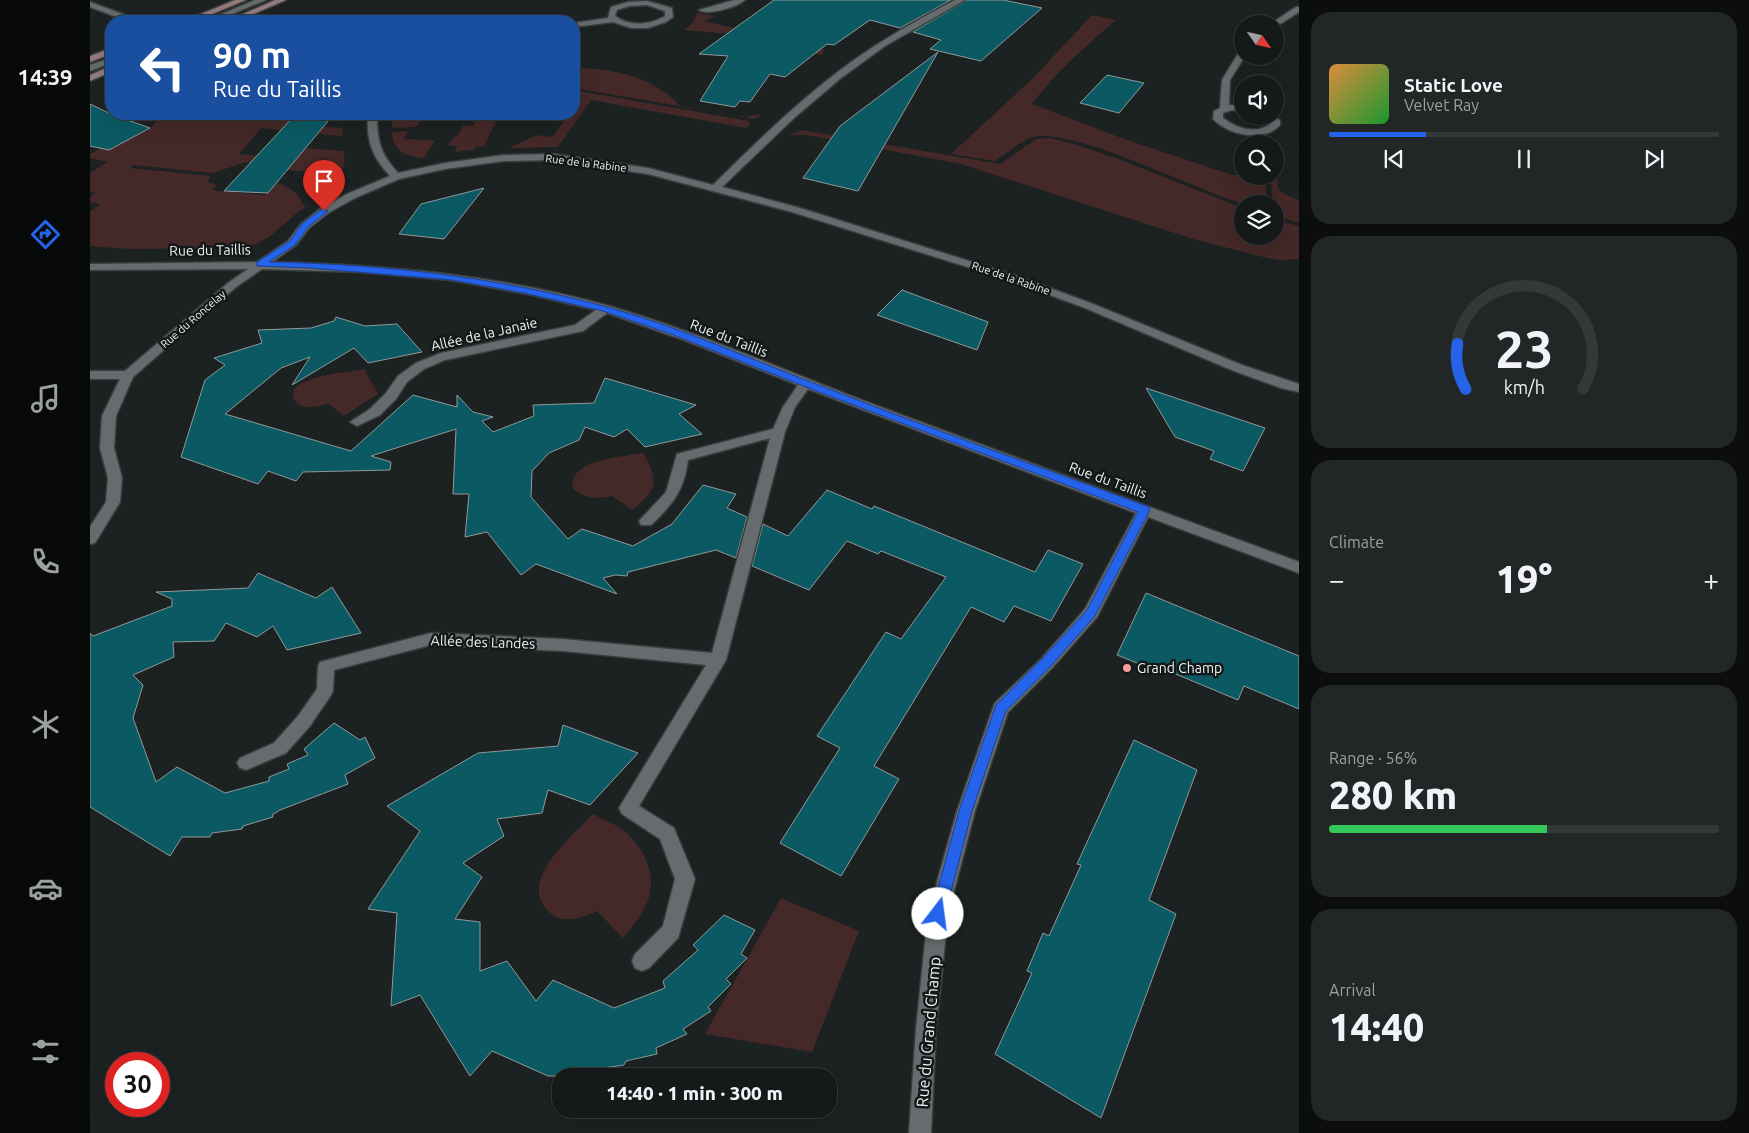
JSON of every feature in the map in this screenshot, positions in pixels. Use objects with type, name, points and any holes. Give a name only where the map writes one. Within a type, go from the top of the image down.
[{"type":"main road","points":[[203,15],[242,0]]},
{"type":"main road","points":[[245,15],[282,0]]},
{"type":"main road","points":[[90,59],[105,53]]},
{"type":"main road","points":[[90,78],[105,72]]},
{"type":"street","points":[[224,15],[262,0]]},
{"type":"street","points":[[703,10],[724,7],[741,0]]},
{"type":"street","points":[[715,189],[780,125],[839,75],[918,22],[961,0]]},
{"type":"street","points":[[580,24],[614,20],[629,25],[648,25],[664,21],[670,14],[664,7],[638,3],[614,9],[611,17],[614,20]]},
{"type":"street","points":[[90,4],[118,15]]},
{"type":"street","points":[[1284,18],[1299,9]]},
{"type":"street","points":[[90,68],[105,62]]},
{"type":"street","points":[[1224,109],[1226,80],[1235,65]]},
{"type":"street","points":[[1234,108],[1224,109],[1217,115],[1222,123],[1248,132],[1266,131],[1274,125]]},
{"type":"street","points":[[372,120],[372,142],[380,160],[396,177]]},
{"type":"street","name":"Rue de la Rabine","points":[[260,264],[292,243],[305,226],[324,211],[352,196],[396,177],[445,166],[504,158],[553,157],[597,162],[648,171],[796,210],[1016,279],[1089,306],[1238,368],[1299,388]]},
{"type":"street","name":"Rue du Roncelay","points":[[90,539],[113,502],[115,478],[107,448],[109,416],[128,375],[232,285],[260,264]]},
{"type":"street","name":"Rue du Taillis","points":[[90,267],[310,265],[452,277],[605,309],[674,332],[805,384],[1299,568]]},
{"type":"street","name":"Allée de la Janaie","points":[[357,422],[375,412],[391,396],[402,379],[420,366],[441,357],[579,328],[605,309]]},
{"type":"street","points":[[90,375],[128,375]]},
{"type":"street","points":[[642,961],[671,931],[685,879],[667,834],[628,808],[718,660],[778,432],[789,407],[805,384]]},
{"type":"street","points":[[646,521],[670,500],[679,479],[682,457],[778,432]]},
{"type":"street","name":"Rue du Grand Champ","points":[[920,1133],[926,1029],[938,914],[966,811],[1001,708],[1047,663],[1091,613],[1145,510]]},
{"type":"street","name":"Allée des Landes","points":[[246,763],[280,748],[304,721],[325,690],[326,666],[431,639],[563,645],[718,660]]},
{"type":"shaded area","points":[[697,13],[714,16],[704,21],[824,49],[822,55],[730,34],[684,30],[693,22]]},
{"type":"shaded area","points":[[1092,15],[1116,20],[1061,70],[1032,104],[1127,140],[1234,175],[1234,185],[1266,185],[1266,195],[1234,195],[1234,201],[1102,149],[1048,136],[1030,138],[995,161],[951,154],[1033,78]]},
{"type":"shaded area","points":[[580,68],[618,72],[646,81],[659,88],[680,106],[580,89]]},
{"type":"shaded area","points":[[580,91],[749,121],[749,126],[746,128],[591,100],[580,116]]},
{"type":"shaded area","points":[[712,112],[746,117],[760,114],[760,116],[754,119]]},
{"type":"shaded area","points":[[158,120],[301,120],[315,126],[343,128],[342,136],[261,128],[239,154],[274,157],[303,148],[343,151],[344,166],[339,178],[318,198],[315,197],[324,179],[313,172],[286,170],[246,162],[213,173],[133,165],[130,168],[210,176],[208,182],[217,185],[213,190],[219,191],[264,195],[269,193],[277,183],[296,193],[306,207],[265,240],[248,246],[231,248],[128,249],[90,246],[90,212],[100,204],[90,202],[90,197],[96,193],[90,191],[90,173],[107,162],[90,158],[90,154],[101,148],[110,150],[138,132],[146,132]]},
{"type":"shaded area","points":[[393,120],[421,120],[416,127],[392,128]]},
{"type":"shaded area","points":[[469,120],[497,120],[484,146],[475,147],[475,150],[455,152],[457,146],[448,145],[463,126],[473,126],[475,122]]},
{"type":"shaded area","points":[[577,120],[558,147],[509,148],[536,135],[553,137],[564,121]]},
{"type":"shaded area","points":[[801,130],[1000,164],[1036,139],[1050,138],[1124,161],[1234,205],[1234,245],[1284,245],[1284,222],[1299,226],[1299,259],[1278,260],[1193,239],[961,164],[807,135],[791,135]]},
{"type":"shaded area","points":[[408,131],[404,139],[435,140],[424,158],[406,155],[395,144],[391,132]]},
{"type":"shaded area","points":[[1271,185],[1278,185],[1283,193],[1299,201],[1299,223],[1284,218],[1284,195],[1272,195]]},
{"type":"shaded area","points":[[364,369],[378,394],[344,416],[329,404],[306,407],[298,404],[293,398],[296,387],[307,381],[323,376]]},
{"type":"shaded area","points":[[643,453],[652,471],[653,484],[647,497],[632,510],[612,496],[592,497],[582,495],[573,489],[573,479],[587,465],[610,458]]},
{"type":"shaded area","points":[[593,814],[627,833],[639,848],[648,865],[651,884],[647,903],[623,938],[597,911],[581,917],[563,919],[553,915],[542,903],[539,890],[542,876],[549,862]]},
{"type":"shaded area","points":[[781,898],[859,931],[812,1052],[705,1034]]},
{"type":"building","points":[[774,0],[951,0],[900,28],[870,20],[834,45],[827,44],[785,77],[770,74],[750,102],[740,101],[735,107],[700,101],[728,56],[699,54]]},
{"type":"building","points":[[967,0],[1003,0],[1042,8],[981,61],[930,49],[941,40],[913,32]]},
{"type":"building","points":[[938,52],[858,191],[803,178],[840,126]]},
{"type":"building","points":[[1107,75],[1144,83],[1119,113],[1080,103]]},
{"type":"building","points":[[90,104],[105,111],[105,120],[128,120],[150,128],[109,150],[90,146]]},
{"type":"building","points":[[290,120],[329,120],[268,193],[224,191]]},
{"type":"building","points":[[484,188],[444,239],[399,234],[421,204]]},
{"type":"building","points":[[902,290],[988,322],[977,350],[877,315]]},
{"type":"building","points":[[336,317],[365,326],[397,324],[422,352],[368,363],[354,348],[292,385],[310,357],[281,368],[225,414],[351,451],[413,395],[457,407],[457,395],[473,412],[493,417],[482,421],[493,432],[534,416],[533,405],[594,403],[605,378],[696,405],[679,414],[702,434],[645,447],[627,429],[614,437],[585,427],[579,440],[549,453],[532,471],[531,497],[568,539],[582,529],[633,546],[672,524],[703,485],[736,494],[727,508],[747,517],[736,558],[716,550],[628,572],[627,576],[615,575],[603,578],[617,594],[536,564],[521,575],[487,532],[465,537],[469,494],[453,494],[456,429],[371,456],[391,462],[390,470],[303,472],[296,481],[268,471],[258,484],[181,457],[205,380],[225,365],[214,358],[262,343],[258,330],[311,328],[334,321]]},
{"type":"building","points":[[1146,388],[1265,428],[1243,471],[1210,459],[1214,451],[1175,437]]},
{"type":"building","points":[[827,490],[872,509],[874,506],[1035,572],[1048,550],[1083,564],[1051,621],[1014,606],[1004,622],[971,607],[874,766],[899,779],[841,876],[780,843],[840,748],[817,736],[886,632],[901,639],[946,577],[881,551],[878,554],[847,541],[809,590],[752,566],[763,524],[788,536]]},
{"type":"building","points":[[258,573],[316,598],[332,587],[361,633],[287,650],[273,626],[257,637],[226,623],[214,641],[173,642],[174,657],[133,675],[143,685],[133,718],[156,782],[177,767],[225,793],[269,781],[269,777],[289,769],[287,764],[308,755],[304,749],[334,723],[360,740],[365,737],[375,758],[345,775],[348,784],[280,810],[272,815],[273,817],[243,826],[242,829],[212,833],[210,837],[182,837],[170,856],[90,807],[90,633],[93,636],[172,606],[172,599],[156,592],[248,588]]},
{"type":"building","points":[[1146,593],[1299,656],[1299,709],[1244,686],[1238,700],[1159,667],[1157,671],[1117,655]]},
{"type":"building","points":[[563,725],[638,753],[590,805],[548,790],[542,813],[497,819],[504,836],[463,863],[482,877],[455,919],[480,922],[480,971],[507,961],[536,1001],[553,980],[614,1008],[665,988],[663,981],[698,950],[693,945],[724,915],[755,930],[741,954],[747,958],[726,979],[731,984],[708,1007],[711,1011],[683,1029],[687,1034],[656,1048],[657,1054],[626,1061],[624,1065],[603,1068],[552,1068],[552,1076],[548,1076],[492,1051],[470,1076],[420,995],[391,1006],[397,913],[368,909],[420,831],[387,806],[478,753],[558,746]]},
{"type":"building","points":[[1134,740],[1197,770],[1149,900],[1176,914],[1101,1118],[995,1054],[1032,973],[1027,971],[1043,933],[1049,936],[1081,865],[1077,864]]},
{"type":"place","name":"Grand Champ","points":[[1127,668]]},
{"type":"route","points":[[324,211],[305,226],[292,243],[260,264],[310,265],[452,277],[605,309],[674,332],[823,390],[1145,510],[1091,613],[1047,663],[1001,708],[966,811],[938,914]]}]
